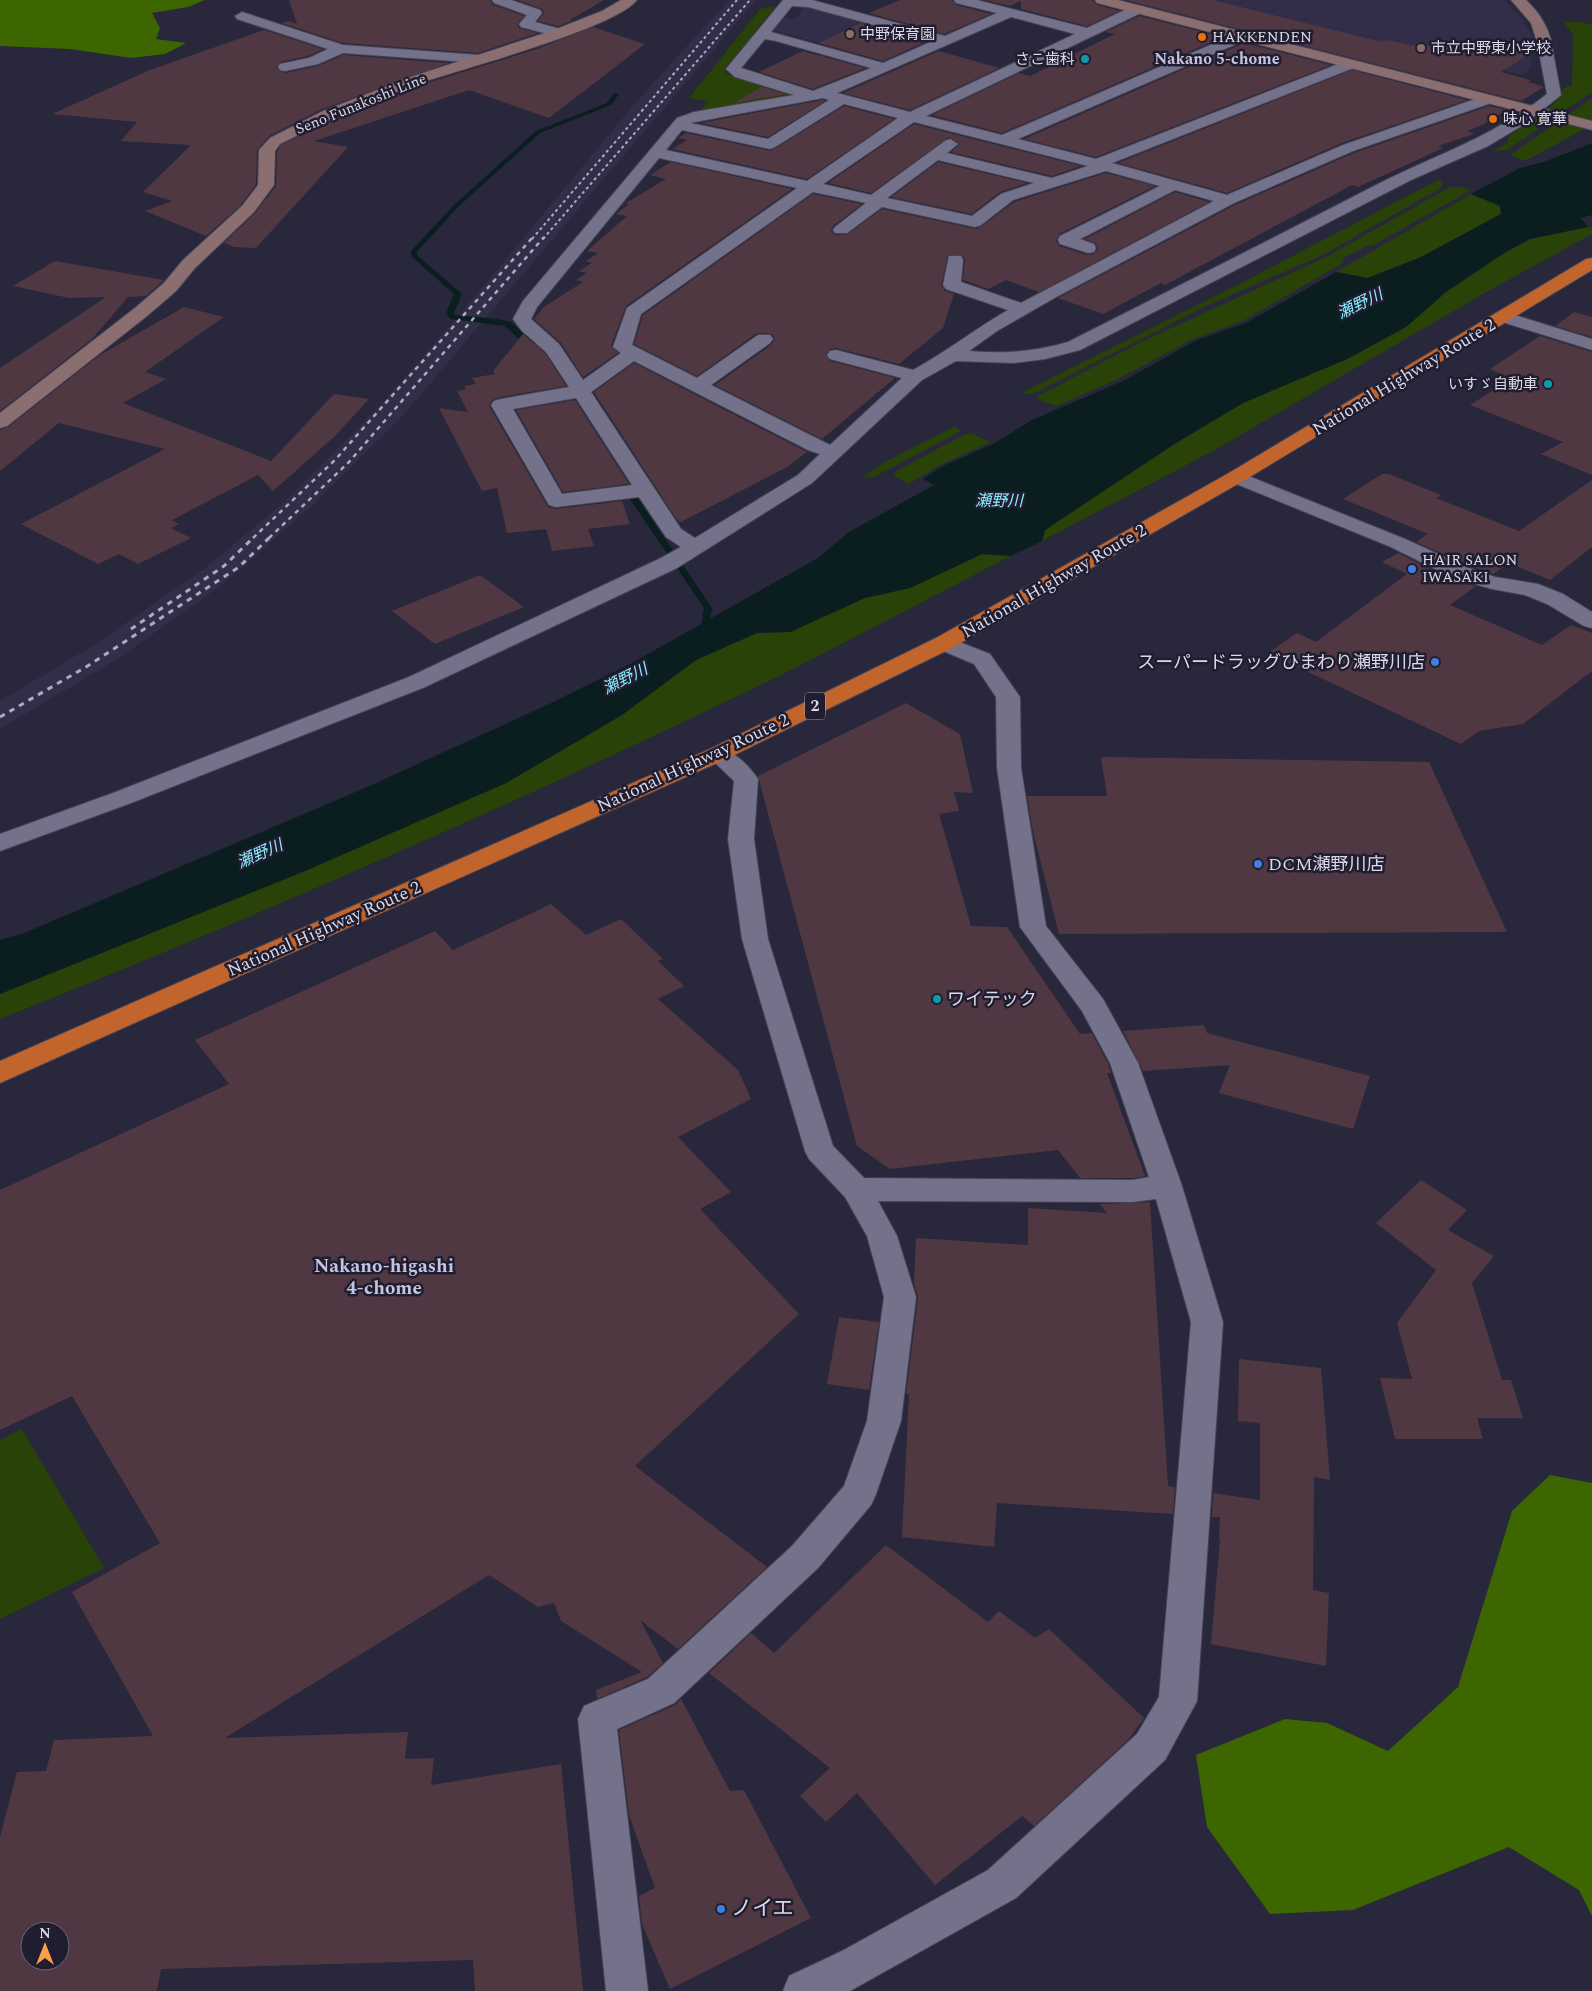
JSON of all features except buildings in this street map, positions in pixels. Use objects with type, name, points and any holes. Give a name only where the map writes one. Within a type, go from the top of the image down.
[{"type":"highway","name":"National Highway Route 2","points":[[0,1073],[718,754],[944,643],[1236,477],[1592,264]]},
{"type":"main road","name":"Seno Funakoshi Line","points":[[0,422],[141,312],[170,287],[188,264],[248,209],[266,185],[267,150],[275,141],[328,114],[416,80],[559,33],[607,14],[630,0]]},
{"type":"main road","points":[[1102,0],[1592,126]]},
{"type":"main road","points":[[1518,0],[1539,23],[1546,38],[1546,52]]},
{"type":"street","points":[[499,0],[535,13],[526,24],[559,33]]},
{"type":"street","points":[[961,0],[1088,33]]},
{"type":"street","points":[[946,40],[808,3],[789,1],[733,69],[740,74],[817,95],[841,99],[970,131],[1228,200]]},
{"type":"street","points":[[834,452],[815,446],[622,347],[633,312],[910,117],[1138,9]]},
{"type":"street","points":[[691,548],[674,533],[644,490],[553,348],[528,328],[522,319],[529,305],[657,154],[682,121],[694,116],[817,95],[1009,13]]},
{"type":"street","points":[[242,16],[341,49],[480,59]]},
{"type":"street","points":[[762,34],[778,36],[883,67]]},
{"type":"street","points":[[1004,140],[1243,36]]},
{"type":"street","points":[[285,67],[313,61],[341,49]]},
{"type":"street","points":[[953,355],[980,359],[1056,352],[1074,346],[1405,177],[1446,160],[1508,129],[1537,112],[1554,95],[1546,52]]},
{"type":"street","points":[[657,154],[975,222],[1007,197],[1054,183],[1101,165],[1351,64]]},
{"type":"street","points":[[679,125],[770,144],[841,99]]},
{"type":"street","points":[[0,843],[122,798],[417,682],[668,563],[805,479],[916,376],[953,355],[991,327],[1022,309],[1228,200],[1348,148],[1489,99]]},
{"type":"street","points":[[841,230],[936,154],[970,131]]},
{"type":"street","points":[[936,154],[1054,183]]},
{"type":"street","points":[[1088,248],[1066,240],[1174,185]]},
{"type":"street","points":[[955,260],[952,285],[1022,309]]},
{"type":"street","points":[[1505,317],[1592,346]]},
{"type":"street","points":[[698,386],[764,339]]},
{"type":"street","points":[[632,353],[581,391],[501,405],[556,501],[644,490]]},
{"type":"street","points":[[836,355],[916,376]]},
{"type":"street","points":[[1236,477],[1398,543],[1461,573],[1492,584],[1530,589],[1555,599],[1592,621]]},
{"type":"street","points":[[804,1991],[857,1966],[1002,1884],[1151,1747],[1178,1701],[1207,1322],[1167,1186],[1124,1063],[1093,1006],[1033,927],[1009,768],[1008,697],[982,660],[944,643]]},
{"type":"street","points":[[627,1991],[597,1720],[661,1691],[805,1557],[859,1494],[884,1421],[900,1297],[882,1236],[856,1190],[820,1151],[755,939],[741,840],[746,779],[718,754]]},
{"type":"street","points":[[856,1190],[1134,1190],[1167,1186]]},
{"type":"shaded area","points":[[729,0],[756,0],[405,413],[314,504],[223,584],[119,658],[0,729],[0,701],[94,645],[208,566],[284,502],[376,410],[463,311],[636,102]]},
{"type":"shaded area","name":"市立中野東小学校","points":[[1148,0],[1504,0],[1521,17],[1533,37],[1531,67],[1524,75],[1461,60],[1426,78],[1139,4]]},
{"type":"shaded area","name":"中野保育園","points":[[810,7],[926,39],[927,43],[887,58],[877,59],[773,30],[782,18],[796,19],[803,8]]},
{"type":"green space","points":[[0,0],[205,0],[188,7],[152,13],[160,28],[156,39],[186,43],[165,54],[131,58],[70,49],[0,46]]},
{"type":"green space","points":[[776,6],[726,67],[725,72],[729,75],[792,91],[792,94],[700,112],[708,101],[689,98],[760,9]]},
{"type":"green space","points":[[1564,22],[1582,22],[1592,25],[1592,92],[1507,150],[1493,151],[1507,143],[1509,136],[1549,108],[1560,95],[1563,88],[1572,86],[1573,35]]},
{"type":"green space","points":[[1592,98],[1592,125],[1529,159],[1520,160],[1511,154]]},
{"type":"green space","points":[[1438,180],[1442,182],[1441,188],[1323,255],[1206,306],[1039,391],[1031,394],[1021,393],[1237,285]]},
{"type":"green space","points":[[1450,187],[1461,187],[1471,190],[1374,245],[1365,247],[1342,259],[1343,263],[1243,321],[1193,339],[1118,379],[1057,406],[1039,400],[1038,396],[1141,342],[1328,256]]},
{"type":"green space","points":[[1471,194],[1500,206],[1501,214],[1421,257],[1368,278],[1336,272]]},
{"type":"green space","points":[[1588,227],[1592,228],[1592,234],[1483,294],[1213,451],[1042,541],[1045,530],[1176,443],[1243,403],[1347,359],[1406,327],[1446,292],[1504,253],[1530,239]]},
{"type":"green space","points":[[955,426],[961,431],[876,476],[861,478],[885,462]]},
{"type":"green space","points":[[965,434],[973,434],[991,442],[942,464],[909,484],[894,476],[895,472]]},
{"type":"green space","points":[[982,554],[1011,556],[776,677],[559,780],[281,903],[0,1019],[0,994],[305,871],[506,783],[622,715],[696,660],[757,633],[790,632],[865,598],[910,588]]},
{"type":"green space","points":[[22,1429],[104,1568],[0,1619],[0,1440]]},
{"type":"green space","points":[[1550,1475],[1592,1483],[1592,1916],[1579,1890],[1509,1847],[1353,1910],[1270,1914],[1207,1827],[1196,1755],[1285,1719],[1327,1723],[1388,1751],[1458,1687],[1512,1511]]},
{"type":"water","name":"瀬野川","points":[[1592,143],[1592,215],[1581,218],[1588,227],[1530,239],[1504,253],[1446,292],[1406,327],[1347,359],[1243,403],[1176,443],[1045,530],[1042,541],[1011,556],[982,554],[910,588],[865,598],[790,632],[757,633],[696,660],[622,715],[506,783],[305,871],[0,994],[0,940],[22,934],[365,788],[545,706],[630,664],[818,558],[849,532],[934,485],[923,479],[943,466],[995,443],[1032,420],[1123,381],[1197,340],[1246,323],[1336,272],[1368,278],[1421,257],[1501,214],[1500,206],[1471,194],[1520,168],[1544,162]]},
{"type":"waterway","points":[[532,346],[508,324],[497,321],[453,317],[450,313],[458,294],[414,256],[413,252],[456,206],[538,132],[609,104],[616,94]]},
{"type":"waterway","points":[[625,486],[708,608],[705,634]]},
{"type":"railway","points":[[532,239],[737,0]]},
{"type":"railway","points":[[543,239],[750,0]]},
{"type":"railway","points":[[253,538],[335,460],[533,237]]},
{"type":"railway","points":[[269,538],[349,462],[544,237]]},
{"type":"railway","points":[[131,629],[224,566],[254,537]]},
{"type":"railway","points":[[0,717],[86,667],[239,567],[270,537]]},
{"type":"place","name":"中野保育園","points":[[850,34]]},
{"type":"place","name":"HAKKENDEN","points":[[1202,37]]},
{"type":"place","name":"市立中野東小学校","points":[[1421,48]]},
{"type":"place","name":"さこ歯科","points":[[1085,59]]},
{"type":"place","name":"味心 寛華","points":[[1493,119]]},
{"type":"place","name":"いすゞ自動車","points":[[1548,384]]},
{"type":"place","name":"HAIR SALON IWASAKI","points":[[1412,569]]},
{"type":"place","name":"スーパードラッグひまわり瀬野川店","points":[[1435,662]]},
{"type":"place","name":"DCM瀬野川店","points":[[1258,864]]},
{"type":"place","name":"ワイテック","points":[[937,999]]},
{"type":"place","name":"ノイエ","points":[[721,1909]]},
{"type":"district","name":"Nakano 5-chome","points":[[1217,59]]},
{"type":"district","name":"Nakano-higashi 4-chome","points":[[384,1277]]}]
